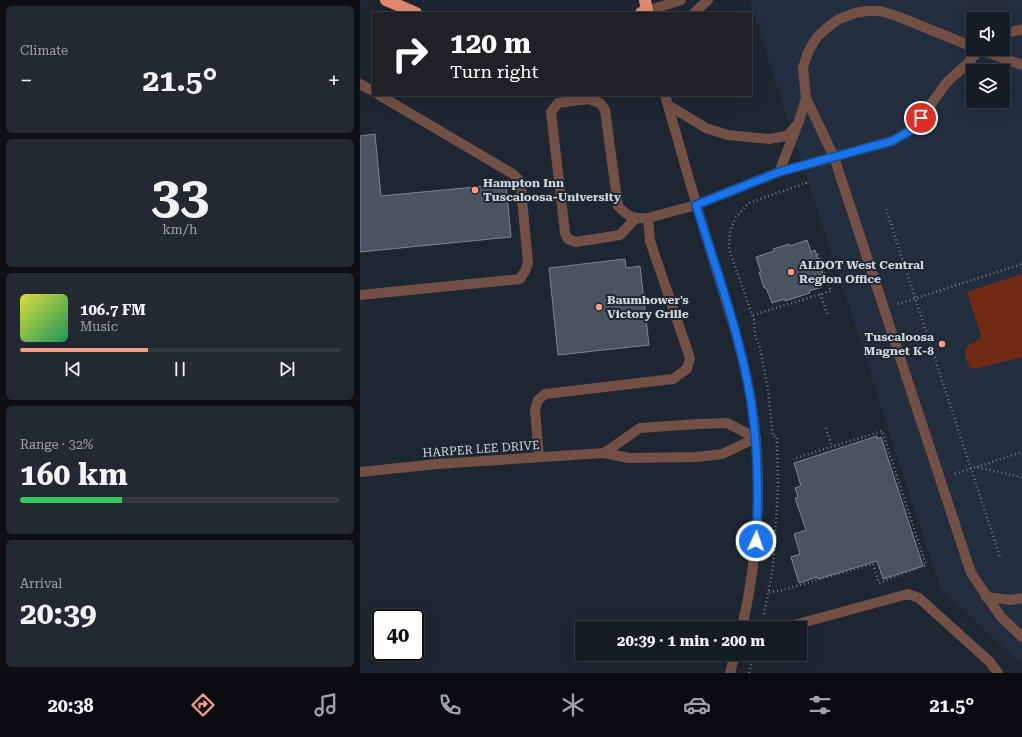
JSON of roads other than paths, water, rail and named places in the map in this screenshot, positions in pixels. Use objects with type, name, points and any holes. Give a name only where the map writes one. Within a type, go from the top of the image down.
[{"type":"highway","points":[[386,0],[414,12]]},
{"type":"street","points":[[646,7],[681,0]]},
{"type":"street","points":[[695,12],[708,0]]},
{"type":"street","points":[[779,172],[798,124],[806,98],[804,68],[808,52],[817,37],[839,19],[855,13],[880,11],[897,16],[966,44]]},
{"type":"street","points":[[1010,32],[1022,29]]},
{"type":"street","points":[[635,218],[620,235],[576,242],[568,239],[565,233],[551,112],[558,103],[588,99],[600,103],[605,110],[618,206],[625,213],[635,218],[648,218],[696,205],[779,172],[892,141],[913,129],[947,82],[967,64],[972,56]]},
{"type":"street","points":[[997,56],[1022,65]]},
{"type":"street","points":[[360,84],[372,90]]},
{"type":"street","points":[[360,295],[520,279],[528,263],[519,180],[513,174],[382,96]]},
{"type":"street","points":[[665,96],[696,205],[734,328],[751,401],[756,438],[758,473],[756,541],[752,575],[743,621]]},
{"type":"street","points":[[806,98],[834,157],[971,573],[1001,617],[1022,637]]},
{"type":"street","points":[[668,105],[702,126],[728,135],[769,139],[787,136],[798,124]]},
{"type":"street","points":[[539,457],[536,410],[538,400],[545,394],[673,378],[687,369],[690,358],[650,241],[648,218]]},
{"type":"street","points":[[604,453],[640,428],[727,423],[756,438]]},
{"type":"street","name":"HARPER LEE DRIVE","points":[[360,472],[438,464],[604,453],[629,458],[697,457],[722,454],[756,438]]},
{"type":"street","points":[[807,621],[908,594],[919,598],[990,662],[998,673]]},
{"type":"street","points":[[986,597],[1011,600],[1022,598]]},
{"type":"street","points":[[730,673],[733,661]]},
{"type":"place","name":"Hampton Inn Tuscaloosa-University","points":[[475,190]]},
{"type":"place","name":"ALDOT West Central Region Office","points":[[791,272]]},
{"type":"place","name":"Baumhower's Victory Grille","points":[[599,307]]},
{"type":"place","name":"Tuscaloosa Magnet K-8","points":[[942,344]]}]
